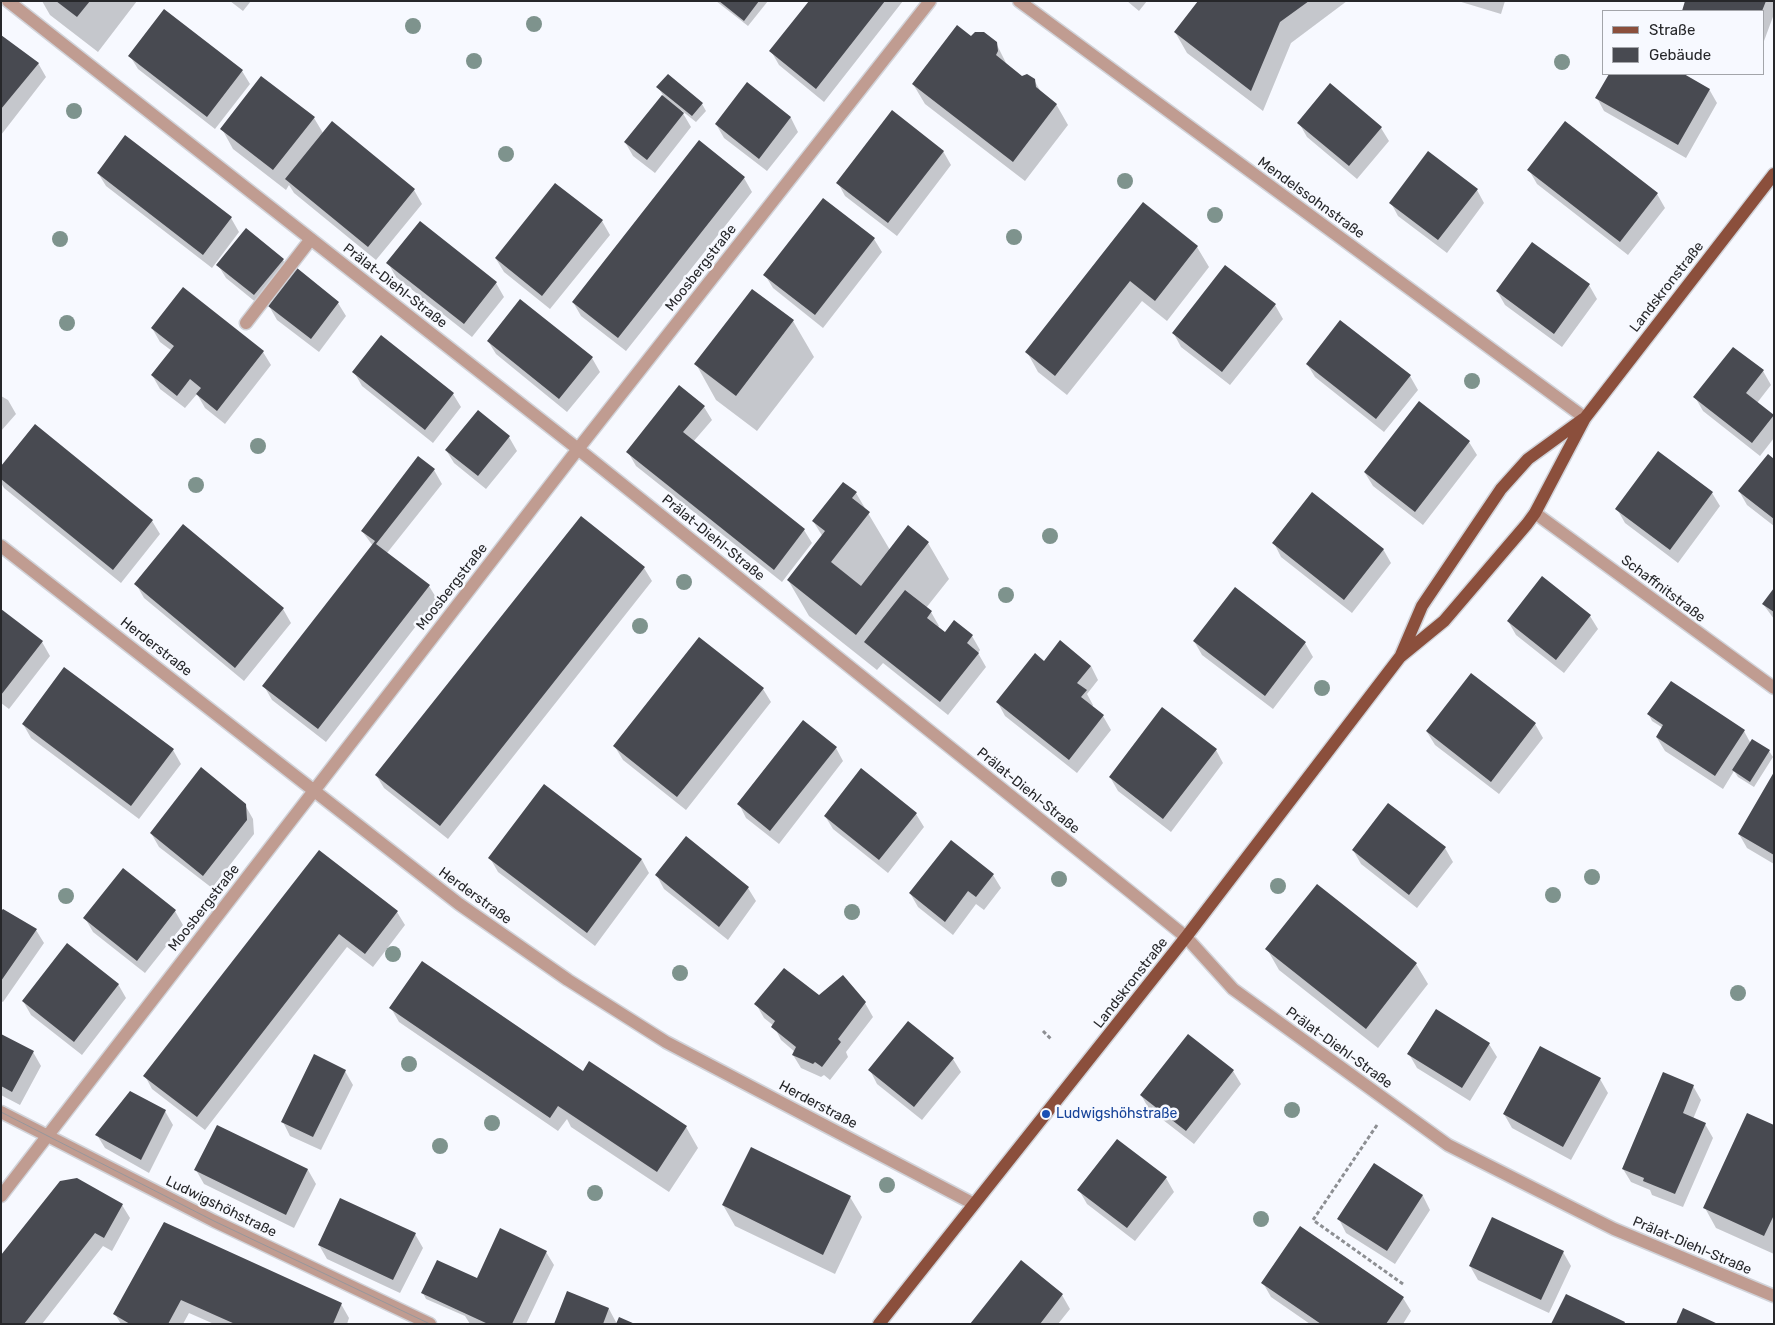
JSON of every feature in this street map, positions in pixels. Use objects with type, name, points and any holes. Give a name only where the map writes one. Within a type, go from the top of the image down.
[{"type":"main road","name":"Landskronstraße","points":[[880,1324],[1186,937],[1400,657],[1444,621],[1535,513],[1585,418],[1774,174]]},
{"type":"main road","name":"Landskronstraße","points":[[1400,657],[1422,606],[1501,489],[1528,459],[1585,418]]},
{"type":"street","name":"Prälat-Diehl-Straße","points":[[8,1],[578,449],[1186,937],[1233,989],[1448,1145],[1614,1229],[1774,1296]]},
{"type":"street","name":"Moosbergstraße","points":[[1,1196],[578,449],[930,1]]},
{"type":"street","name":"Mendelssohnstraße","points":[[1019,1],[1585,418]]},
{"type":"street","points":[[246,323],[311,239]]},
{"type":"street","name":"Schaffnitstraße","points":[[1535,513],[1774,688]]},
{"type":"street","name":"Herderstraße","points":[[1,546],[459,904],[568,980],[666,1042],[974,1204]]},
{"type":"street","name":"Ludwigshöhstraße","points":[[1,1112],[214,1221],[430,1324]]},
{"type":"path","points":[[1043,1031],[1051,1039]]},
{"type":"path","name":"Prälat-Diehl-Straße","points":[[1391,1104],[1313,1220],[1403,1284]]},
{"type":"building","points":[[56,1],[90,1],[77,17]]},
{"type":"building","points":[[719,1],[759,1],[744,21]]},
{"type":"building","points":[[809,1],[885,1],[816,89],[769,51]]},
{"type":"building","points":[[1198,1],[1309,1],[1280,22],[1251,91],[1174,32]]},
{"type":"building","points":[[1685,1],[1766,1],[1762,10],[1682,10]]},
{"type":"building","points":[[164,9],[243,70],[207,117],[128,56]]},
{"type":"building","points":[[957,25],[971,36],[975,32],[984,32],[997,42],[998,51],[996,55],[1022,76],[1027,74],[1035,79],[1036,87],[1057,104],[1013,162],[912,84]]},
{"type":"building","points":[[1,35],[39,63],[1,109]]},
{"type":"building","points":[[668,74],[703,103],[692,116],[656,87]]},
{"type":"building","points":[[1608,75],[1686,75],[1710,89],[1678,145],[1595,98]]},
{"type":"building","points":[[261,76],[315,117],[273,170],[220,129]]},
{"type":"building","points":[[747,82],[791,117],[759,159],[715,124]]},
{"type":"building","points":[[1330,83],[1382,127],[1349,166],[1297,123]]},
{"type":"building","points":[[662,95],[684,113],[647,160],[624,142]]},
{"type":"building","points":[[892,110],[944,151],[888,223],[836,183]]},
{"type":"building","points":[[332,121],[415,189],[368,247],[285,179]]},
{"type":"building","points":[[1565,121],[1658,193],[1620,242],[1527,170]]},
{"type":"building","points":[[125,135],[232,217],[203,255],[97,173]]},
{"type":"building","points":[[699,140],[745,177],[618,338],[572,302]]},
{"type":"building","points":[[1428,151],[1478,189],[1438,240],[1389,203]]},
{"type":"building","points":[[555,183],[603,220],[542,296],[495,258]]},
{"type":"building","points":[[823,198],[875,238],[815,315],[763,275]]},
{"type":"building","points":[[1143,202],[1198,246],[1155,301],[1130,281],[1055,376],[1025,352]]},
{"type":"building","points":[[420,221],[497,282],[464,324],[386,263]]},
{"type":"building","points":[[246,228],[284,259],[254,295],[216,265]]},
{"type":"building","points":[[1532,242],[1590,284],[1554,334],[1496,291]]},
{"type":"building","points":[[1225,265],[1276,304],[1222,372],[1172,333]]},
{"type":"building","points":[[297,268],[339,302],[311,339],[268,306]]},
{"type":"building","points":[[183,287],[264,351],[217,411],[196,394],[201,388],[190,379],[177,396],[151,375],[174,346],[151,328]]},
{"type":"building","points":[[752,289],[794,320],[736,396],[694,364]]},
{"type":"building","points":[[520,299],[593,357],[559,399],[487,341]]},
{"type":"building","points":[[1340,320],[1411,375],[1376,419],[1306,364]]},
{"type":"building","points":[[381,335],[454,393],[425,430],[352,372]]},
{"type":"building","points":[[1733,347],[1764,370],[1746,393],[1774,415],[1752,443],[1693,397]]},
{"type":"building","points":[[679,385],[705,406],[683,432],[805,529],[774,570],[626,452]]},
{"type":"building","points":[[1419,401],[1470,441],[1415,512],[1364,472]]},
{"type":"building","points":[[478,410],[510,436],[478,476],[445,450]]},
{"type":"building","points":[[35,424],[153,520],[113,570],[1,479],[1,466]]},
{"type":"building","points":[[1658,451],[1713,492],[1670,550],[1615,509]]},
{"type":"building","points":[[1768,454],[1774,459],[1774,519],[1738,491]]},
{"type":"building","points":[[418,456],[435,469],[376,544],[430,585],[318,729],[262,686],[375,541],[361,531]]},
{"type":"building","points":[[843,482],[857,492],[852,498],[870,512],[831,562],[861,586],[908,525],[929,542],[856,635],[787,580],[825,531],[812,521]]},
{"type":"building","points":[[1312,492],[1384,549],[1344,600],[1272,543]]},
{"type":"building","points":[[581,516],[645,567],[440,826],[375,775]]},
{"type":"building","points":[[183,524],[284,608],[235,668],[134,584]]},
{"type":"building","points":[[1542,576],[1591,615],[1556,660],[1507,621]]},
{"type":"building","points":[[1235,587],[1306,642],[1265,696],[1193,641]]},
{"type":"building","points":[[1774,588],[1774,612],[1762,604]]},
{"type":"building","points":[[905,590],[932,611],[927,618],[945,632],[954,620],[973,635],[967,643],[979,653],[940,702],[864,642]]},
{"type":"building","points":[[1,609],[43,641],[1,695]]},
{"type":"building","points":[[699,637],[764,688],[677,797],[613,746]]},
{"type":"building","points":[[1060,640],[1091,666],[1077,683],[1087,690],[1081,697],[1104,715],[1069,760],[996,702],[1035,653],[1044,661]]},
{"type":"building","points":[[64,667],[174,749],[131,806],[22,724]]},
{"type":"building","points":[[1471,673],[1536,723],[1491,782],[1426,731]]},
{"type":"building","points":[[1671,681],[1745,730],[1715,776],[1656,737],[1663,725],[1647,714]]},
{"type":"building","points":[[1162,707],[1217,749],[1163,819],[1109,777]]},
{"type":"building","points":[[803,720],[837,747],[770,831],[737,804]]},
{"type":"building","points":[[1752,739],[1770,750],[1750,782],[1732,770]]},
{"type":"building","points":[[201,767],[246,804],[247,820],[203,876],[150,833]]},
{"type":"building","points":[[861,768],[917,813],[879,860],[824,816]]},
{"type":"building","points":[[1774,772],[1774,855],[1738,834]]},
{"type":"building","points":[[544,784],[642,859],[587,933],[488,858]]},
{"type":"building","points":[[1388,803],[1446,847],[1409,895],[1352,850]]},
{"type":"building","points":[[686,836],[749,887],[719,927],[655,875]]},
{"type":"building","points":[[951,840],[994,874],[976,897],[968,891],[945,922],[909,893]]},
{"type":"building","points":[[319,850],[398,911],[365,954],[339,934],[197,1117],[143,1076]]},
{"type":"building","points":[[123,868],[176,910],[137,961],[83,918]]},
{"type":"building","points":[[1317,884],[1417,963],[1366,1029],[1265,949]]},
{"type":"building","points":[[3,909],[37,929],[1,981],[1,911]]},
{"type":"building","points":[[67,943],[119,984],[74,1042],[22,1001]]},
{"type":"building","points":[[422,961],[583,1071],[589,1061],[687,1126],[657,1172],[558,1106],[550,1118],[389,1008]]},
{"type":"building","points":[[784,968],[819,995],[843,975],[866,1002],[838,1039],[841,1042],[822,1067],[815,1062],[813,1064],[792,1055],[796,1047],[771,1027],[775,1021],[754,1004]]},
{"type":"building","points":[[1436,1009],[1490,1043],[1462,1088],[1407,1054]]},
{"type":"building","points":[[908,1021],[954,1058],[914,1107],[868,1070]]},
{"type":"building","points":[[1,1034],[34,1051],[12,1092],[1,1086]]},
{"type":"building","points":[[1188,1034],[1234,1070],[1186,1131],[1140,1095]]},
{"type":"building","points":[[1540,1046],[1601,1078],[1563,1147],[1503,1114]]},
{"type":"building","points":[[314,1054],[346,1070],[313,1137],[281,1122]]},
{"type":"building","points":[[1663,1072],[1694,1085],[1683,1113],[1706,1123],[1675,1194],[1643,1181],[1644,1178],[1622,1169]]},
{"type":"building","points":[[130,1091],[166,1110],[141,1160],[95,1135]]},
{"type":"building","points":[[1747,1113],[1774,1125],[1774,1215],[1764,1236],[1703,1208]]},
{"type":"building","points":[[217,1125],[308,1169],[286,1215],[194,1170]]},
{"type":"building","points":[[1117,1139],[1167,1177],[1127,1228],[1077,1190]]},
{"type":"building","points":[[751,1147],[851,1196],[823,1255],[722,1205]]},
{"type":"building","points":[[1374,1163],[1423,1195],[1387,1251],[1337,1219]]},
{"type":"building","points":[[77,1178],[123,1204],[104,1238],[95,1233],[24,1324],[1,1324],[1,1255],[60,1181]]},
{"type":"building","points":[[340,1198],[416,1233],[393,1280],[318,1245]]},
{"type":"building","points":[[1492,1217],[1564,1251],[1541,1300],[1469,1266]]},
{"type":"building","points":[[164,1222],[342,1303],[333,1324],[235,1324],[181,1300],[168,1324],[130,1324],[113,1314]]},
{"type":"building","points":[[1300,1226],[1404,1297],[1386,1324],[1321,1324],[1261,1283]]},
{"type":"building","points":[[500,1228],[547,1251],[512,1324],[488,1324],[421,1293],[437,1260],[477,1278]]},
{"type":"building","points":[[1021,1260],[1063,1294],[1040,1324],[970,1324]]},
{"type":"building","points":[[567,1291],[609,1308],[603,1324],[554,1324]]},
{"type":"building","points":[[1566,1294],[1625,1322],[1624,1324],[1551,1324]]},
{"type":"building","points":[[1683,1308],[1718,1324],[1676,1324]]},
{"type":"building","points":[[619,1317],[635,1324],[616,1324]]},
{"type":"tram line","points":[[1,1112],[214,1221],[430,1324]]},
{"type":"place","name":"Ludwigshöhstraße","points":[[1046,1114]]}]
